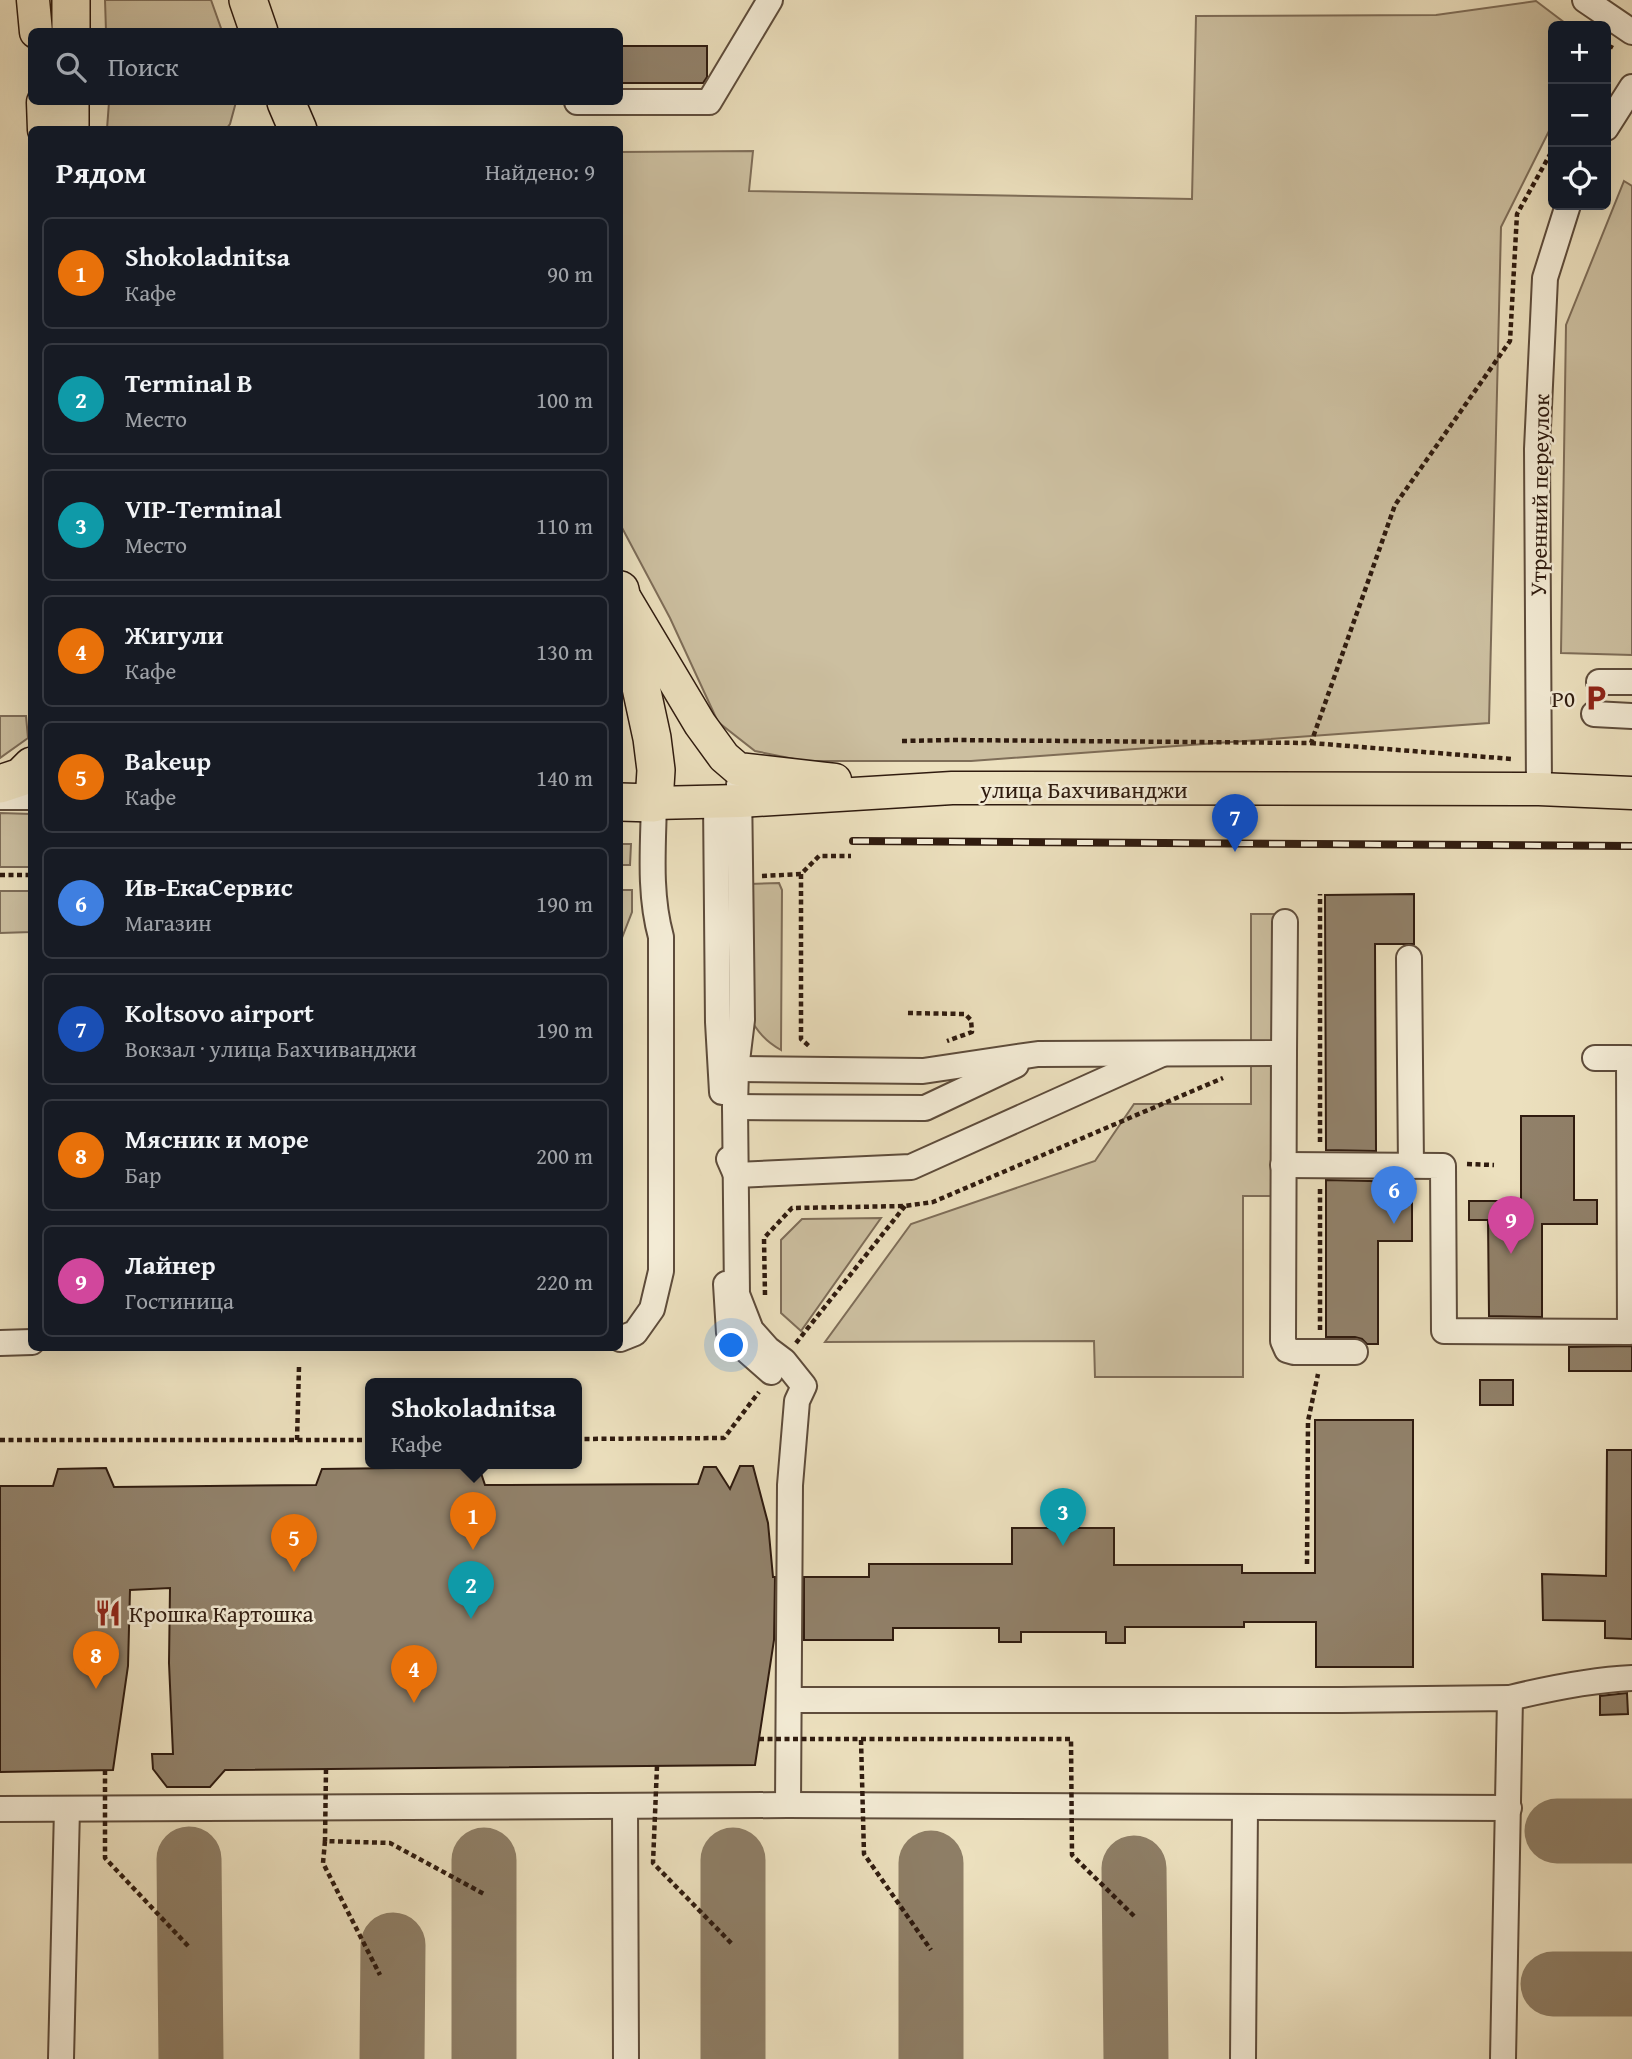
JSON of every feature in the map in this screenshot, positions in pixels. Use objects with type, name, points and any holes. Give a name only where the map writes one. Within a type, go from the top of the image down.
[{"type":"highway","points":[[71,0],[71,28]]},
{"type":"highway","points":[[248,0],[258,28]]},
{"type":"highway","points":[[70,105],[70,126]]},
{"type":"highway","points":[[287,105],[296,126]]},
{"type":"highway","points":[[623,605],[652,738],[656,770],[637,802]]},
{"type":"highway","points":[[0,784],[21,777],[28,770]]},
{"type":"main road","points":[[33,0],[36,28]]},
{"type":"main road","points":[[43,105],[44,126]]},
{"type":"main road","points":[[623,595],[699,724],[724,757],[738,769],[861,783],[952,788]]},
{"type":"main road","name":"улица Бахчиванджи","points":[[637,802],[728,801],[952,788],[1539,775],[1632,793]]},
{"type":"street","points":[[623,102],[709,102],[769,0]]},
{"type":"street","points":[[1585,0],[1632,32]]},
{"type":"street","points":[[1611,120],[1632,87]]},
{"type":"street","name":"Утренний переулок","points":[[1539,775],[1537,449],[1544,291],[1545,278],[1566,210]]},
{"type":"street","points":[[1599,682],[1632,682]]},
{"type":"street","points":[[1594,714],[1632,716]]},
{"type":"street","points":[[738,769],[728,801],[718,1022],[729,1332],[773,1374],[801,1394]]},
{"type":"street","points":[[0,797],[28,797]]},
{"type":"street","points":[[728,801],[743,1020],[736,1069],[735,1107],[737,1294],[751,1330],[768,1349],[784,1361],[801,1394],[790,1485],[788,1805]]},
{"type":"street","points":[[623,1338],[635,1333],[652,1310],[661,1271],[661,937],[637,802]]},
{"type":"street","points":[[1285,922],[1283,1341],[1287,1350],[1294,1352],[1355,1352]]},
{"type":"street","points":[[1409,958],[1410,1166]]},
{"type":"street","points":[[736,1069],[923,1071],[1038,1054],[1284,1053]]},
{"type":"street","points":[[735,1107],[925,1108],[1038,1054]]},
{"type":"street","points":[[736,1175],[911,1167],[1162,1054]]},
{"type":"street","points":[[1283,1165],[1443,1166],[1444,1331],[1630,1332],[1629,1058],[1595,1058]]},
{"type":"street","points":[[724,1143],[736,1175]]},
{"type":"street","points":[[0,1343],[28,1342]]},
{"type":"street","points":[[789,1700],[1510,1698],[1587,1681],[1632,1678]]},
{"type":"street","points":[[1503,2059],[1510,1698]]},
{"type":"street","points":[[0,1809],[788,1805],[1509,1808]]},
{"type":"street","points":[[625,1807],[626,2059]]},
{"type":"street","points":[[1243,2059],[1245,1807]]},
{"type":"street","points":[[61,2059],[67,1809]]},
{"type":"path","points":[[1311,743],[1395,506],[1510,341],[1517,214],[1548,158]]},
{"type":"path","points":[[902,741],[1311,743],[1539,775]]},
{"type":"path","points":[[750,877],[801,874],[818,856],[851,856]]},
{"type":"path","points":[[801,874],[801,1040],[814,1050]]},
{"type":"path","points":[[0,875],[28,875]]},
{"type":"path","points":[[1307,1564],[1308,1421],[1320,1361],[1320,894]]},
{"type":"path","points":[[908,1013],[965,1014]]},
{"type":"path","points":[[765,1301],[764,1238],[792,1208],[905,1206],[933,1202],[1234,1074]]},
{"type":"path","points":[[297,1440],[299,1367]]},
{"type":"path","points":[[0,1440],[365,1440]]},
{"type":"path","points":[[759,1739],[1071,1738],[1072,1855],[1135,1917]]},
{"type":"path","points":[[861,1740],[864,1854],[931,1950]]},
{"type":"path","points":[[657,1766],[653,1863],[733,1945]]},
{"type":"path","points":[[326,1769],[323,1863],[380,1975]]},
{"type":"path","points":[[105,1770],[105,1858],[190,1948]]},
{"type":"path","points":[[325,1841],[390,1843],[485,1894]]},
{"type":"shaded area","points":[[105,0],[211,0],[221,28],[106,28]]},
{"type":"shaded area","points":[[1536,1],[1562,21],[1548,21],[1548,133],[1501,227],[1489,723],[971,761],[804,761],[755,751],[718,722],[670,618],[623,530],[623,152],[753,151],[749,191],[1192,199],[1196,16],[1436,15]]},
{"type":"shaded area","points":[[109,105],[235,105],[228,126],[107,126]]},
{"type":"shaded area","points":[[1624,181],[1632,186],[1632,655],[1561,653],[1566,325]]},
{"type":"shaded area","points":[[0,716],[26,716],[28,738],[0,758]]},
{"type":"shaded area","points":[[0,813],[28,814],[28,867],[0,867]]},
{"type":"shaded area","points":[[623,844],[631,844],[630,865],[623,865]]},
{"type":"shaded area","points":[[779,883],[782,890],[781,1050],[762,1035],[748,1015],[749,884]]},
{"type":"shaded area","points":[[623,890],[632,890],[632,912],[623,935]]},
{"type":"shaded area","points":[[0,891],[28,891],[28,932],[0,933]]},
{"type":"shaded area","points":[[1251,914],[1279,914],[1280,1196],[1243,1196],[1243,1377],[1095,1377],[1094,1341],[825,1342],[911,1224],[1095,1161],[1134,1104],[1251,1104]]},
{"type":"shaded area","points":[[881,1218],[801,1331],[781,1313],[781,1240],[802,1219]]},
{"type":"building","points":[[623,46],[707,46],[707,77],[703,83],[623,83]]},
{"type":"building","points":[[1414,894],[1414,944],[1375,944],[1376,1151],[1326,1150],[1325,895]]},
{"type":"building","points":[[1521,1116],[1574,1116],[1574,1200],[1597,1200],[1597,1224],[1542,1224],[1542,1317],[1489,1316],[1488,1220],[1469,1220],[1469,1201],[1521,1201]]},
{"type":"building","points":[[1326,1180],[1412,1182],[1412,1241],[1378,1241],[1378,1344],[1367,1344],[1355,1337],[1326,1337]]},
{"type":"building","points":[[1632,1346],[1632,1371],[1569,1371],[1569,1347]]},
{"type":"building","points":[[1480,1380],[1513,1380],[1513,1405],[1480,1405]]},
{"type":"building","points":[[1315,1420],[1413,1420],[1413,1667],[1316,1667],[1316,1622],[1244,1622],[1244,1627],[1125,1627],[1125,1643],[1106,1643],[1106,1632],[1021,1632],[1021,1642],[999,1642],[999,1628],[893,1628],[893,1640],[804,1640],[804,1577],[869,1577],[869,1564],[1012,1564],[1012,1528],[1114,1528],[1114,1565],[1242,1565],[1242,1573],[1315,1573]]},
{"type":"building","points":[[1607,1450],[1632,1450],[1632,1639],[1605,1638],[1605,1621],[1543,1620],[1542,1574],[1606,1576]]},
{"type":"building","points":[[740,1466],[753,1466],[768,1523],[775,1577],[774,1640],[755,1765],[225,1770],[210,1787],[167,1787],[153,1769],[152,1754],[173,1754],[169,1663],[170,1588],[130,1590],[128,1666],[113,1770],[0,1772],[0,1486],[53,1486],[58,1469],[106,1468],[114,1487],[316,1485],[322,1469],[365,1468],[480,1469],[485,1485],[698,1484],[704,1467],[716,1467],[730,1489]]},
{"type":"building","points":[[1627,1693],[1628,1714],[1600,1715],[1600,1696]]},
{"type":"taxiway","points":[[1557,1831],[1632,1831]]},
{"type":"taxiway","points":[[189,1859],[191,2059]]},
{"type":"taxiway","points":[[484,1860],[484,2059]]},
{"type":"taxiway","points":[[733,1860],[733,2059]]},
{"type":"taxiway","points":[[931,1863],[931,2059]]},
{"type":"taxiway","points":[[1134,1868],[1136,2059]]},
{"type":"taxiway","points":[[392,2059],[393,1945]]},
{"type":"taxiway","points":[[1553,1984],[1632,1984]]},
{"type":"railway","points":[[853,841],[1632,846]]},
{"type":"place","name":"P0","points":[[1596,698]]},
{"type":"place","name":"Koltsovo airport","points":[[1235,852]]},
{"type":"place","name":"Ив-ЕкаСервис","points":[[1394,1224]]},
{"type":"place","name":"Лайнер","points":[[1511,1254]]},
{"type":"place","name":"VIP-Terminal","points":[[1063,1546]]},
{"type":"place","name":"Shokoladnitsa","points":[[473,1550]]},
{"type":"place","name":"Bakeup","points":[[294,1572]]},
{"type":"place","name":"Крошка Картошка","points":[[108,1613]]},
{"type":"place","name":"Terminal B","points":[[471,1619]]},
{"type":"place","name":"Мясник и море","points":[[96,1689]]},
{"type":"place","name":"Жигули","points":[[414,1703]]}]
